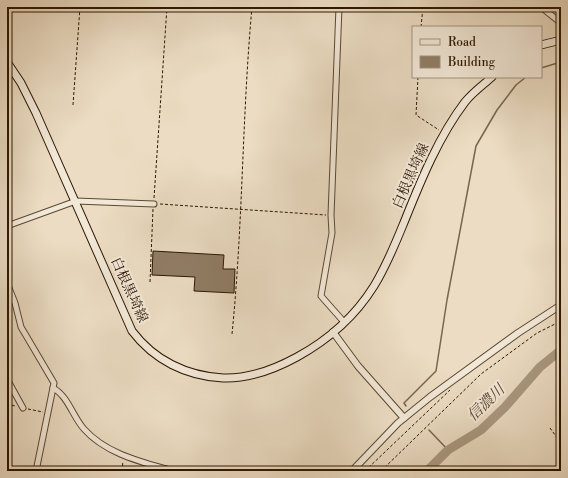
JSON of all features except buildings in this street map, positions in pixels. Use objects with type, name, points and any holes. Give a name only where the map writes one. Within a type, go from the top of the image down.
[{"type":"main road","points":[[542,45],[561,40]]},
{"type":"main road","name":"白根黒埼線","points":[[7,62],[29,97],[132,331],[150,351],[175,367],[202,376],[230,378],[243,377],[287,362],[333,332],[367,296],[385,267],[445,133],[465,102],[491,78]]},
{"type":"street","points":[[7,13],[11,7]]},
{"type":"street","points":[[339,7],[331,215],[332,234],[321,296],[344,322]]},
{"type":"street","points":[[541,7],[561,23]]},
{"type":"street","points":[[7,226],[76,201],[154,204]]},
{"type":"street","points":[[7,283],[15,303],[20,327],[54,383],[36,471]]},
{"type":"street","points":[[352,471],[404,418],[430,397],[518,333],[561,305]]},
{"type":"street","points":[[333,332],[358,366],[404,418]]},
{"type":"street","points":[[7,379],[23,408]]},
{"type":"street","points":[[53,388],[66,401],[74,416],[89,435],[124,456],[173,471]]},
{"type":"path","points":[[73,105],[80,7]]},
{"type":"path","points":[[150,282],[167,7]]},
{"type":"path","points":[[232,334],[239,269],[244,110],[252,7]]},
{"type":"path","points":[[421,26],[422,7]]},
{"type":"path","points":[[418,78],[416,115],[445,133]]},
{"type":"path","points":[[154,204],[331,215]]},
{"type":"path","points":[[381,471],[481,374],[537,333],[561,321]]},
{"type":"path","points":[[365,471],[450,389]]},
{"type":"path","points":[[550,428],[561,443]]},
{"type":"path","points":[[122,471],[124,456]]},
{"type":"waterway","points":[[542,68],[561,62]]},
{"type":"waterway","points":[[406,406],[404,403],[436,371],[447,300],[476,146],[497,110],[516,85],[525,78]]},
{"type":"waterway","name":"信濃川","points":[[427,471],[448,450],[481,430],[505,407],[540,367],[561,350]]},
{"type":"waterway","points":[[429,430],[448,450]]}]
